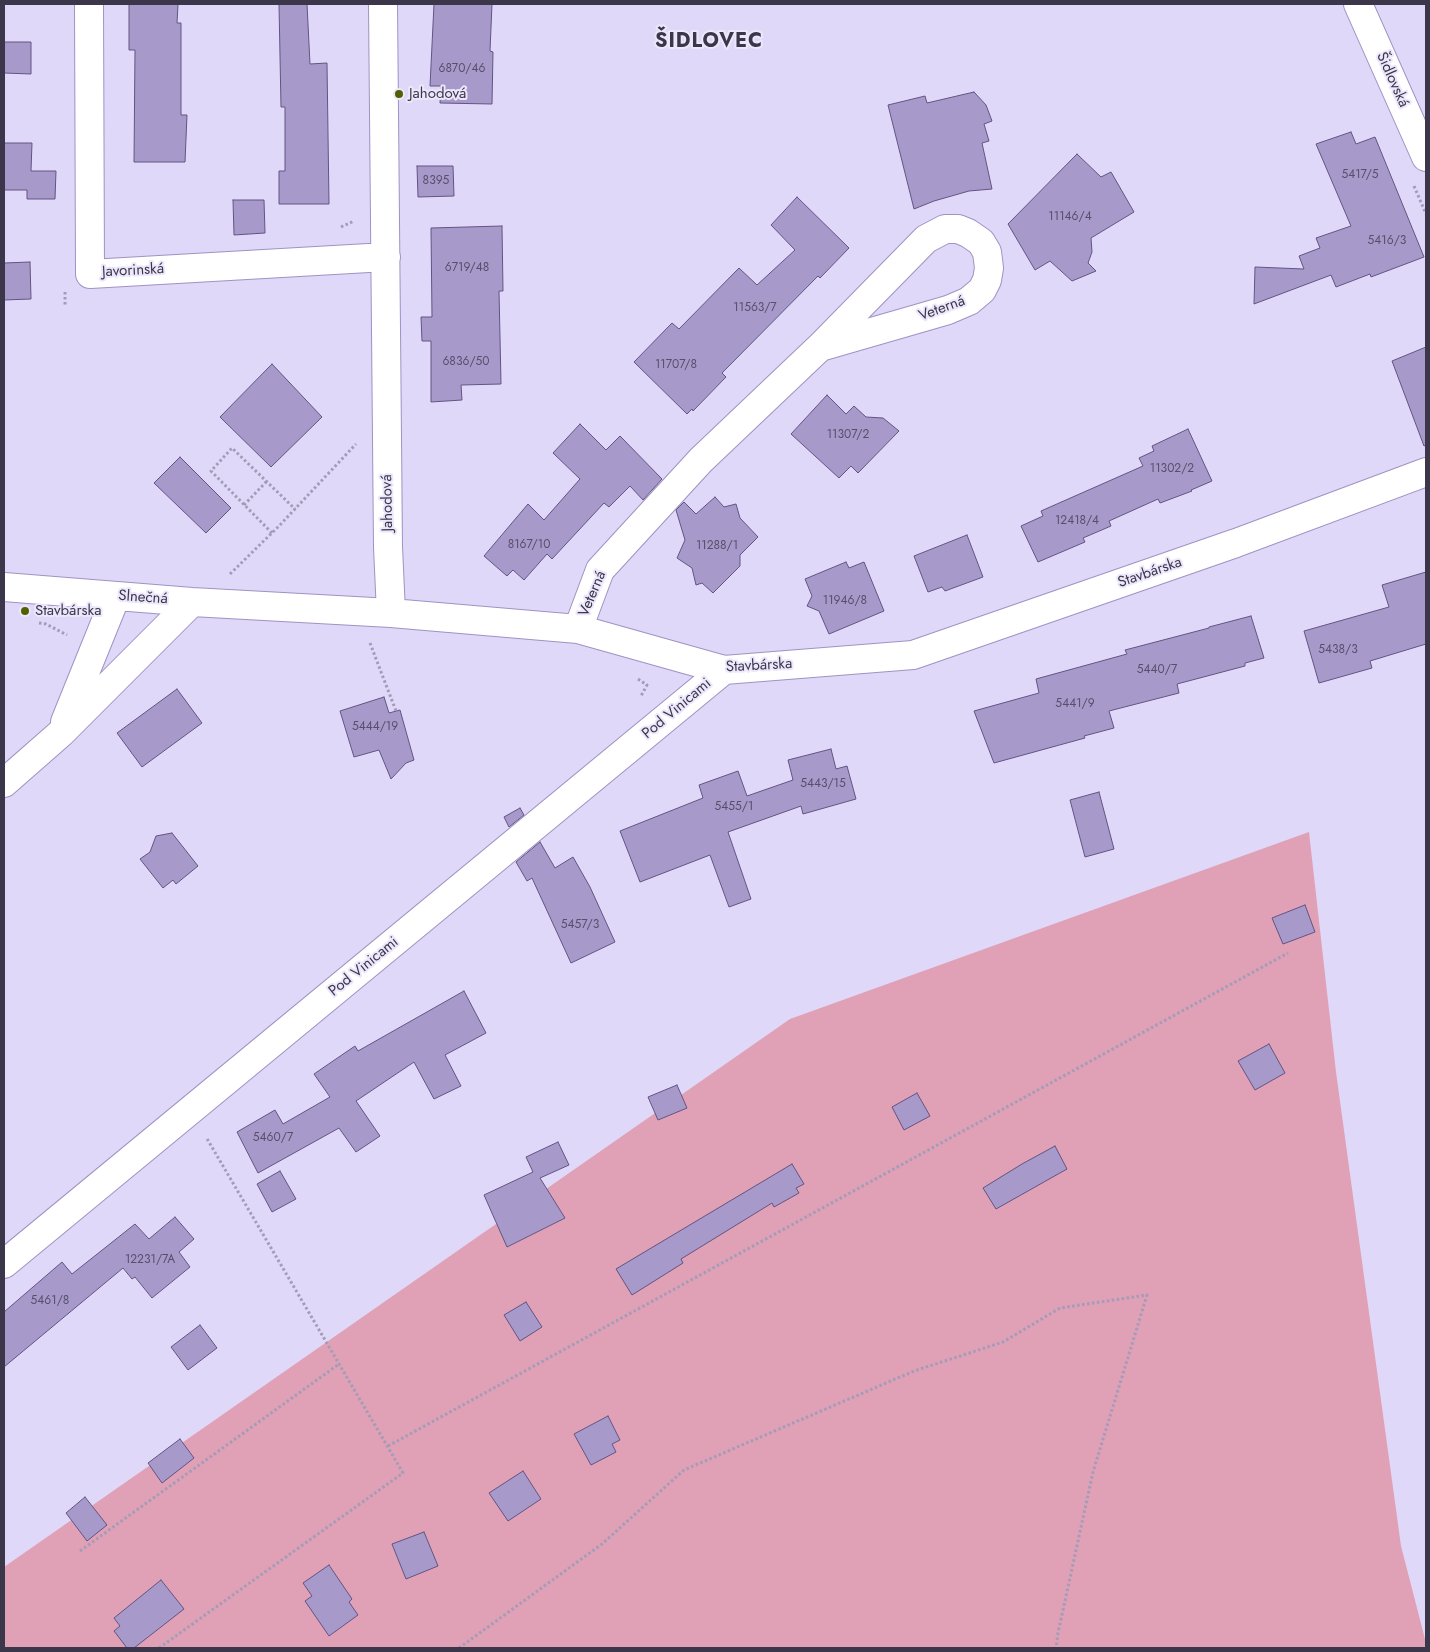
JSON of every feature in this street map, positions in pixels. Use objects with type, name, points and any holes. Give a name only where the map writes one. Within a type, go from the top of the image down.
[{"type":"street","name":"Javorinská","points":[[89,4],[90,274],[386,257]]},
{"type":"street","name":"Jahodová","points":[[383,4],[388,547],[391,613]]},
{"type":"street","name":"Šidlovská","points":[[1358,4],[1426,156]]},
{"type":"street","name":"Veterná","points":[[578,629],[600,570],[701,460],[820,347],[926,239],[945,229],[958,229],[968,233],[980,242],[987,252],[989,268],[987,280],[982,290],[969,301],[948,310],[820,347]]},
{"type":"street","name":"Stavbárska","points":[[196,602],[391,613],[578,629],[724,670],[913,655],[1236,543],[1426,472]]},
{"type":"street","name":"Slnečná","points":[[4,587],[196,602]]},
{"type":"street","points":[[60,732],[116,596]]},
{"type":"street","points":[[4,783],[196,602]]},
{"type":"street","name":"Pod Vinicami","points":[[4,1264],[724,670]]},
{"type":"path","points":[[338,229],[358,218]]},
{"type":"path","points":[[196,602],[272,532],[360,441]]},
{"type":"path","points":[[272,532],[211,471],[232,448],[295,509]]},
{"type":"path","points":[[244,505],[267,481]]},
{"type":"path","points":[[32,622],[46,624],[68,636],[72,642]]},
{"type":"path","points":[[369,640],[396,711]]},
{"type":"path","points":[[388,1446],[1288,953]]},
{"type":"path","points":[[159,1648],[403,1472],[190,1110]]},
{"type":"path","points":[[458,1648],[602,1544],[684,1470],[914,1371],[1003,1342],[1060,1308],[1147,1295],[1093,1472],[1056,1648]]},
{"type":"path","points":[[80,1551],[339,1364]]},
{"type":"shaded area","points":[[1309,832],[1336,1072],[1401,1546],[1426,1648],[4,1648],[4,1567],[790,1019]]},
{"type":"building","points":[[129,4],[178,4],[177,23],[181,23],[181,115],[187,115],[185,162],[134,162],[135,50],[129,50]]},
{"type":"building","points":[[279,4],[307,4],[310,64],[327,63],[329,204],[279,204],[279,171],[285,171],[285,107],[281,107]]},
{"type":"building","points":[[434,4],[492,4],[490,51],[493,52],[492,104],[440,103],[441,86],[430,86]]},
{"type":"building","points":[[4,42],[31,42],[31,74],[4,73]]},
{"type":"building","points":[[974,92],[986,105],[992,121],[984,124],[989,141],[982,143],[992,189],[969,191],[914,209],[888,105],[925,96],[927,103]]},
{"type":"building","points":[[1351,132],[1356,144],[1375,137],[1424,257],[1371,277],[1370,274],[1336,287],[1331,275],[1254,304],[1255,267],[1304,269],[1299,256],[1320,248],[1316,238],[1351,226],[1316,144]]},
{"type":"building","points":[[4,143],[32,143],[31,171],[56,171],[55,199],[27,199],[27,190],[4,190]]},
{"type":"building","points":[[1077,154],[1101,177],[1111,172],[1134,212],[1091,238],[1092,252],[1088,263],[1096,271],[1072,281],[1050,261],[1035,270],[1008,224]]},
{"type":"building","points":[[417,166],[453,166],[454,196],[418,197]]},
{"type":"building","points":[[797,197],[849,248],[820,278],[818,276],[722,373],[726,377],[693,411],[692,409],[687,414],[634,362],[672,323],[679,329],[739,268],[757,285],[795,250],[771,225]]},
{"type":"building","points":[[233,200],[264,200],[265,233],[234,235]]},
{"type":"building","points":[[502,226],[503,291],[499,291],[501,384],[461,385],[462,400],[431,402],[431,341],[422,341],[421,317],[432,317],[431,228]]},
{"type":"building","points":[[30,262],[31,299],[4,300],[4,263]]},
{"type":"building","points":[[1426,347],[1426,445],[1424,446],[1392,361]]},
{"type":"building","points":[[272,364],[322,417],[271,467],[220,417]]},
{"type":"building","points":[[827,395],[846,414],[854,406],[866,417],[883,418],[899,431],[858,473],[851,466],[839,478],[791,434]]},
{"type":"building","points":[[580,424],[606,450],[620,436],[662,479],[643,500],[630,486],[609,507],[604,503],[552,559],[547,554],[524,580],[513,570],[507,576],[484,556],[528,504],[544,520],[580,479],[553,453]]},
{"type":"building","points":[[1188,429],[1212,481],[1160,503],[1158,499],[1109,521],[1111,526],[1083,538],[1085,542],[1038,562],[1021,526],[1043,516],[1041,511],[1143,466],[1139,458],[1154,451],[1152,446]]},
{"type":"building","points":[[180,457],[231,508],[206,533],[154,483]]},
{"type":"building","points":[[715,497],[724,507],[736,504],[740,518],[758,537],[740,555],[740,566],[713,593],[702,583],[696,585],[692,568],[677,558],[685,540],[676,510],[684,502],[696,514]]},
{"type":"building","points":[[967,535],[983,577],[945,591],[942,587],[928,592],[914,556]]},
{"type":"building","points":[[846,562],[849,568],[864,562],[884,611],[829,634],[819,611],[807,606],[812,596],[805,579]]},
{"type":"building","points":[[1426,572],[1426,644],[1370,661],[1372,668],[1319,683],[1304,631],[1389,607],[1382,585]]},
{"type":"building","points":[[1251,616],[1264,658],[1245,663],[1245,666],[1177,684],[1179,693],[1109,711],[1114,728],[994,763],[974,711],[1039,693],[1036,679],[1127,654],[1125,650]]},
{"type":"building","points":[[177,689],[202,723],[142,767],[117,733]]},
{"type":"building","points":[[384,697],[389,713],[400,710],[414,760],[406,763],[391,779],[379,750],[354,757],[340,711]]},
{"type":"building","points":[[831,749],[836,769],[847,766],[856,799],[803,814],[801,806],[728,832],[751,899],[729,907],[710,855],[640,882],[620,831],[703,798],[699,785],[738,771],[747,796],[793,780],[788,760]]},
{"type":"building","points":[[1099,792],[1114,849],[1085,857],[1070,800]]},
{"type":"building","points":[[520,808],[524,815],[509,827],[504,817]]},
{"type":"building","points":[[172,833],[198,866],[176,884],[173,880],[163,888],[140,859],[150,852],[156,836]]},
{"type":"building","points":[[540,842],[555,868],[573,857],[590,887],[615,942],[571,963],[532,878],[527,881],[516,862]]},
{"type":"building","points":[[1305,905],[1315,932],[1283,944],[1272,918]]},
{"type":"building","points":[[464,991],[486,1033],[445,1055],[461,1086],[434,1099],[414,1062],[356,1101],[380,1136],[356,1152],[339,1128],[258,1173],[237,1132],[275,1110],[283,1124],[330,1097],[314,1074],[355,1046],[358,1051]]},
{"type":"building","points":[[1269,1044],[1285,1073],[1255,1090],[1238,1061]]},
{"type":"building","points":[[677,1085],[687,1108],[658,1120],[648,1097]]},
{"type":"building","points":[[917,1093],[930,1116],[904,1130],[892,1107]]},
{"type":"building","points":[[558,1142],[569,1165],[540,1178],[565,1218],[507,1247],[484,1195],[533,1172],[526,1157]]},
{"type":"building","points":[[1055,1146],[1067,1169],[996,1209],[983,1188]]},
{"type":"building","points":[[792,1164],[804,1184],[796,1188],[799,1193],[774,1207],[772,1203],[681,1259],[683,1263],[632,1295],[616,1269]]},
{"type":"building","points":[[280,1171],[296,1199],[272,1212],[257,1184]]},
{"type":"building","points":[[175,1217],[194,1239],[179,1252],[190,1267],[152,1298],[135,1277],[132,1279],[123,1268],[4,1367],[4,1312],[62,1262],[72,1274],[135,1224],[149,1239]]},
{"type":"building","points":[[526,1302],[542,1327],[520,1341],[504,1315]]},
{"type":"building","points":[[200,1325],[217,1348],[188,1370],[171,1347]]},
{"type":"building","points":[[608,1416],[620,1440],[612,1444],[616,1452],[591,1465],[574,1434]]},
{"type":"building","points":[[180,1439],[194,1458],[162,1483],[148,1463]]},
{"type":"building","points":[[523,1471],[541,1499],[508,1521],[489,1493]]},
{"type":"building","points":[[85,1497],[107,1525],[87,1541],[66,1513]]},
{"type":"building","points":[[424,1532],[438,1566],[406,1579],[392,1544]]},
{"type":"building","points":[[329,1565],[352,1599],[349,1602],[358,1615],[329,1636],[305,1601],[312,1596],[303,1583]]},
{"type":"building","points":[[161,1580],[184,1609],[134,1648],[127,1648],[114,1631],[120,1626],[114,1618]]},
{"type":"place","name":"Jahodová","points":[[399,94]]},
{"type":"place","name":"Stavbárska","points":[[25,611]]},
{"type":"district","name":"ŠIDLOVEC","points":[[709,42]]}]
